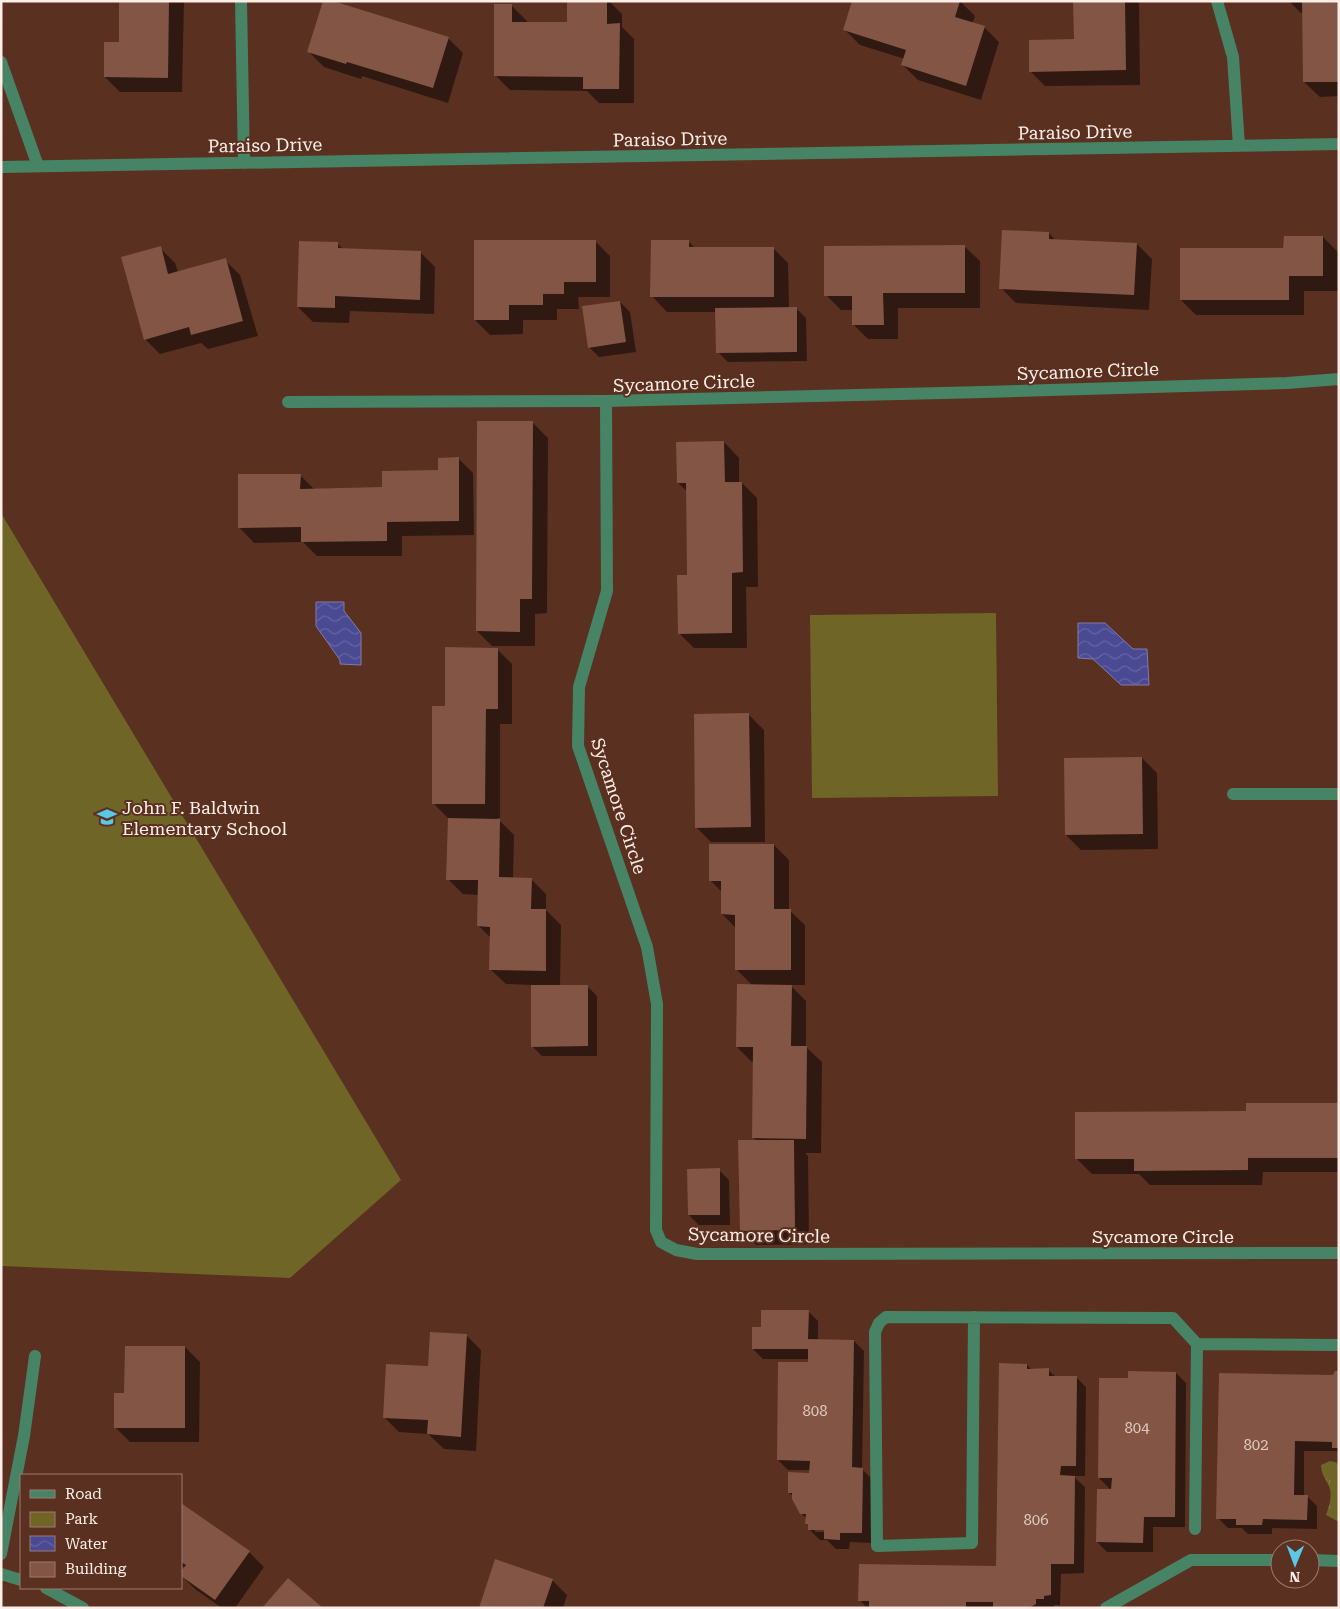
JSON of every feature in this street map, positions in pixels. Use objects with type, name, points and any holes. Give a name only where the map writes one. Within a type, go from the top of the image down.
[{"type":"street","points":[[241,1],[244,163]]},
{"type":"street","points":[[1217,1],[1233,58],[1239,146]]},
{"type":"street","points":[[1,62],[38,166]]},
{"type":"street","name":"Paraiso Drive","points":[[1,167],[1339,144]]},
{"type":"street","name":"Sycamore Circle","points":[[1339,379],[1287,383],[606,401],[607,591],[579,687],[578,746],[647,947],[657,1004],[656,1230],[661,1242],[676,1250],[697,1254],[1339,1253]]},
{"type":"street","points":[[288,402],[606,401]]},
{"type":"street","points":[[1233,794],[1339,794]]},
{"type":"street","points":[[974,1317],[972,1544],[877,1546],[875,1332],[879,1323],[886,1317],[974,1317],[1173,1318],[1197,1344],[1195,1529]]},
{"type":"street","points":[[1197,1344],[1339,1345]]},
{"type":"street","points":[[1,1554],[24,1436],[35,1356]]},
{"type":"street","points":[[1106,1608],[1192,1560],[1270,1560]]},
{"type":"street","points":[[1320,1560],[1339,1561]]},
{"type":"street","points":[[1,1574],[20,1580]]},
{"type":"street","points":[[48,1589],[83,1608]]},
{"type":"green space","name":"John F. Baldwin Elementary School","points":[[1,513],[401,1180],[290,1278],[1,1266]]},
{"type":"green space","points":[[996,613],[998,796],[812,798],[810,615]]},
{"type":"green space","points":[[1330,1461],[1339,1463],[1339,1522],[1326,1515],[1331,1492],[1321,1465]]},
{"type":"water","points":[[316,602],[344,602],[344,611],[361,633],[361,665],[340,664],[340,660],[316,626]]},
{"type":"water","points":[[1078,623],[1105,623],[1133,649],[1147,649],[1149,685],[1121,685],[1093,659],[1078,658]]},
{"type":"building","points":[[119,1],[169,1],[168,78],[104,77],[104,42],[119,42]]},
{"type":"building","points":[[323,1],[333,1],[449,37],[433,88],[307,52]]},
{"type":"building","points":[[567,1],[607,1],[607,24],[620,23],[619,89],[583,89],[583,77],[494,76],[494,4],[512,4],[512,22],[567,22]]},
{"type":"building","points":[[852,1],[960,1],[955,17],[985,26],[966,86],[901,65],[906,50],[843,30]]},
{"type":"building","points":[[1073,1],[1125,1],[1126,70],[1029,72],[1029,40],[1074,39]]},
{"type":"building","points":[[1302,1],[1339,1],[1339,82],[1303,82]]},
{"type":"building","points":[[1002,230],[1049,232],[1049,239],[1137,243],[1134,295],[999,289]]},
{"type":"building","points":[[1284,236],[1323,236],[1323,276],[1289,276],[1289,300],[1180,300],[1180,248],[1283,248]]},
{"type":"building","points":[[474,240],[596,240],[596,282],[564,282],[564,294],[543,294],[543,305],[509,305],[509,320],[474,320]]},
{"type":"building","points":[[651,240],[689,240],[689,247],[774,247],[774,297],[650,297]]},
{"type":"building","points":[[299,241],[338,242],[338,248],[421,251],[420,300],[335,296],[335,308],[297,307]]},
{"type":"building","points":[[965,245],[965,293],[883,293],[884,325],[852,325],[852,296],[824,296],[824,246]]},
{"type":"building","points":[[161,246],[168,274],[226,258],[243,321],[191,335],[189,327],[144,340],[121,257]]},
{"type":"building","points":[[620,301],[626,342],[588,348],[582,306]]},
{"type":"building","points":[[797,307],[797,352],[716,353],[715,308]]},
{"type":"building","points":[[477,421],[533,421],[532,599],[520,599],[520,632],[476,631]]},
{"type":"building","points":[[724,441],[725,482],[742,482],[743,572],[732,573],[732,633],[678,634],[677,575],[687,575],[686,483],[677,483],[676,442]]},
{"type":"building","points":[[459,457],[459,521],[387,522],[387,541],[301,542],[301,527],[238,528],[238,474],[301,474],[300,489],[382,487],[382,471],[438,470],[438,458]]},
{"type":"building","points":[[445,647],[498,648],[498,709],[486,709],[485,804],[432,804],[432,706],[445,706]]},
{"type":"building","points":[[749,713],[751,827],[695,828],[694,714]]},
{"type":"building","points":[[1142,757],[1143,834],[1065,835],[1064,758]]},
{"type":"building","points":[[448,818],[500,819],[499,877],[532,878],[531,909],[546,909],[546,971],[489,970],[490,927],[477,926],[478,880],[446,880]]},
{"type":"building","points":[[709,844],[774,844],[774,909],[791,909],[791,970],[735,970],[735,915],[721,914],[721,881],[709,881]]},
{"type":"building","points":[[737,984],[792,985],[791,1046],[807,1046],[806,1139],[752,1138],[753,1047],[736,1047]]},
{"type":"building","points":[[531,985],[588,985],[588,1046],[531,1047]]},
{"type":"building","points":[[1246,1103],[1339,1103],[1339,1158],[1248,1158],[1248,1170],[1134,1171],[1134,1159],[1075,1159],[1075,1112],[1246,1111]]},
{"type":"building","points":[[738,1140],[794,1140],[795,1230],[740,1231]]},
{"type":"building","points":[[720,1168],[720,1215],[688,1215],[687,1169]]},
{"type":"building","points":[[761,1310],[809,1310],[808,1339],[854,1340],[852,1467],[863,1468],[862,1533],[840,1533],[840,1540],[824,1539],[824,1530],[808,1530],[808,1524],[805,1524],[806,1514],[800,1514],[792,1499],[792,1493],[788,1493],[788,1472],[809,1473],[810,1461],[777,1460],[778,1362],[808,1362],[808,1349],[752,1349],[752,1327],[761,1327]]},
{"type":"building","points":[[430,1332],[467,1334],[461,1437],[427,1434],[428,1420],[383,1418],[386,1364],[428,1366]]},
{"type":"building","points":[[125,1346],[185,1346],[185,1428],[114,1428],[114,1393],[124,1393]]},
{"type":"building","points":[[999,1363],[1027,1364],[1027,1369],[1049,1368],[1049,1376],[1077,1376],[1076,1466],[1061,1466],[1060,1475],[1075,1476],[1074,1564],[1051,1564],[1051,1595],[1044,1596],[1044,1599],[1036,1599],[1036,1604],[1029,1608],[993,1608],[993,1602],[966,1602],[966,1608],[869,1608],[869,1601],[858,1601],[859,1564],[996,1566]]},
{"type":"building","points":[[1128,1371],[1176,1372],[1175,1517],[1144,1517],[1143,1543],[1096,1542],[1097,1489],[1111,1489],[1112,1478],[1098,1478],[1099,1378],[1128,1378]]},
{"type":"building","points":[[1335,1371],[1339,1371],[1339,1448],[1332,1448],[1332,1442],[1295,1441],[1294,1495],[1308,1495],[1307,1520],[1263,1519],[1262,1525],[1236,1525],[1236,1519],[1216,1519],[1219,1373],[1333,1375]]},
{"type":"building","points":[[182,1504],[250,1551],[215,1600],[182,1577],[182,1570],[186,1565],[182,1563]]},
{"type":"building","points":[[495,1559],[553,1579],[543,1608],[479,1608]]},
{"type":"building","points":[[288,1578],[323,1608],[262,1608]]},
{"type":"place","name":"John F. Baldwin Elementary School","points":[[107,817]]}]
